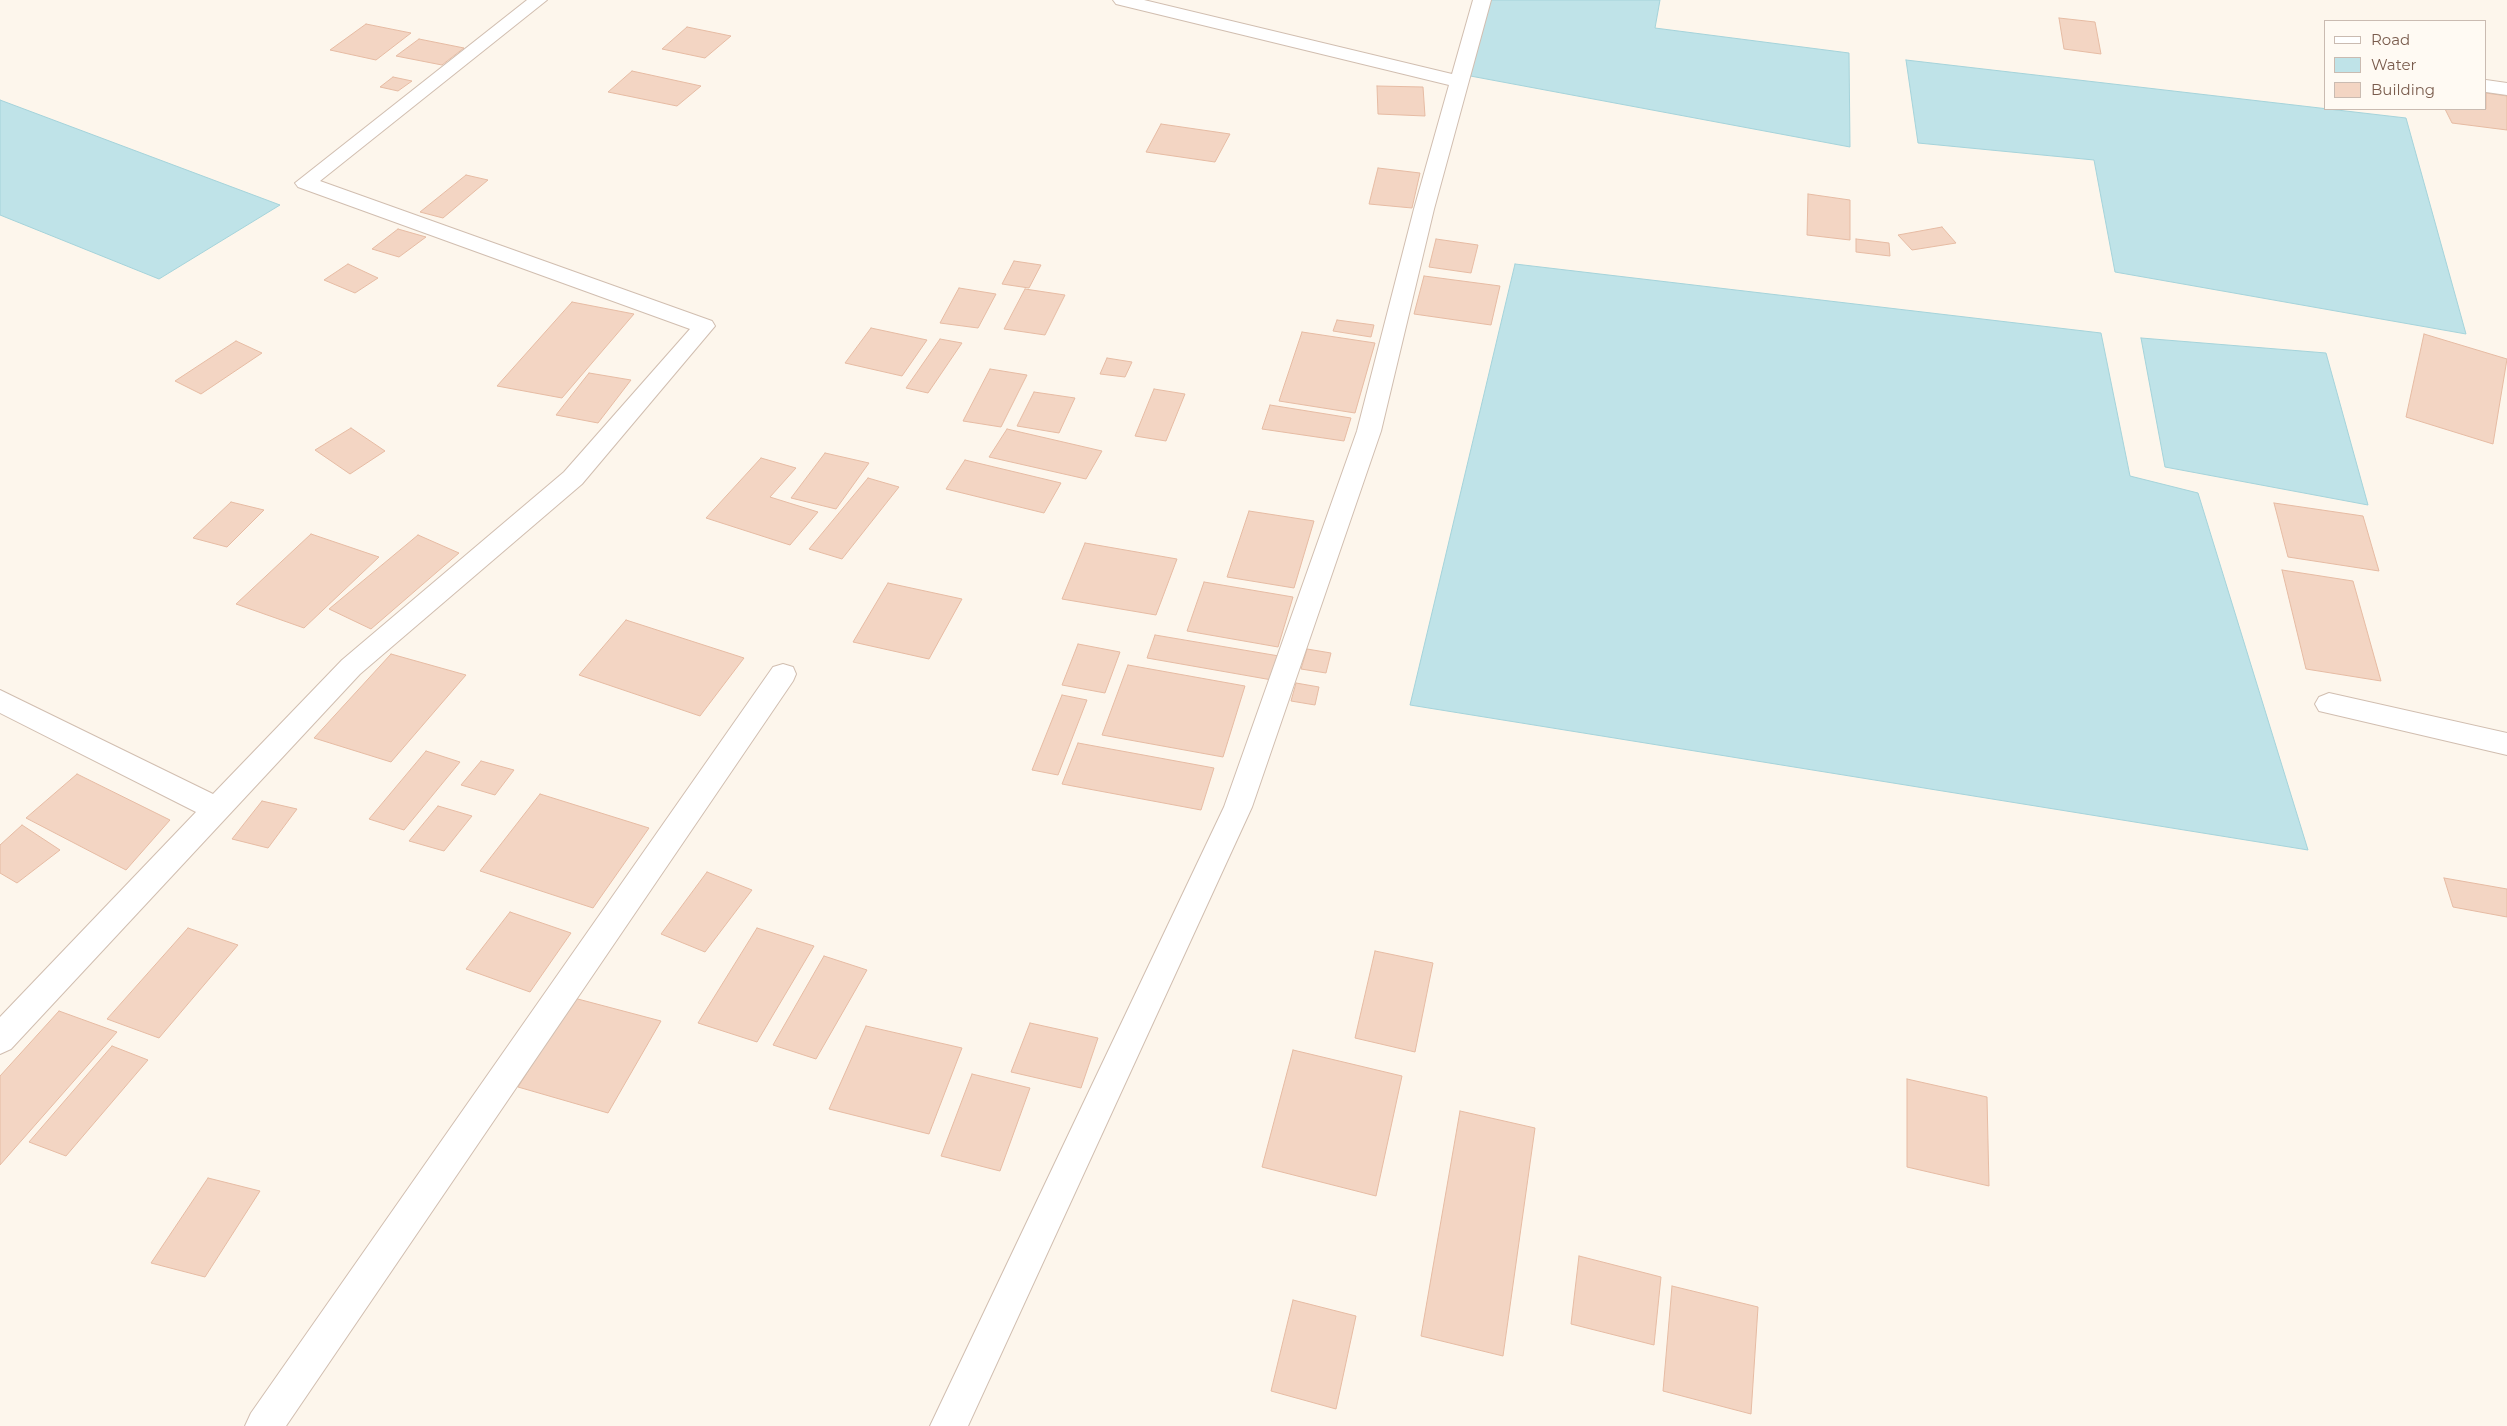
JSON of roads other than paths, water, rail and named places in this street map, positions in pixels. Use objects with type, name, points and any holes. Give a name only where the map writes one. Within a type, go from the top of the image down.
[{"type":"street","points":[[0,1039],[351,667],[574,478],[704,326],[305,183],[538,0]]},
{"type":"street","points":[[1122,0],[1460,82]]},
{"type":"street","points":[[949,1426],[1238,807],[1369,431],[1424,208],[1482,0]]},
{"type":"street","points":[[2487,86],[2507,89]]},
{"type":"street","points":[[264,1426],[783,674]]},
{"type":"street","points":[[0,701],[217,809]]},
{"type":"street","points":[[2329,704],[2507,744]]},
{"type":"water","points":[[1487,0],[1660,0],[1655,28],[1849,53],[1850,147],[1465,75]]},
{"type":"water","points":[[1906,60],[2324,108],[2324,110],[2406,118],[2466,334],[2115,272],[2094,160],[1918,143]]},
{"type":"water","points":[[0,100],[280,205],[159,279],[0,215]]},
{"type":"water","points":[[1515,264],[2101,333],[2130,476],[2198,493],[2308,850],[1410,705]]},
{"type":"water","points":[[2141,338],[2326,353],[2368,505],[2165,467]]}]
